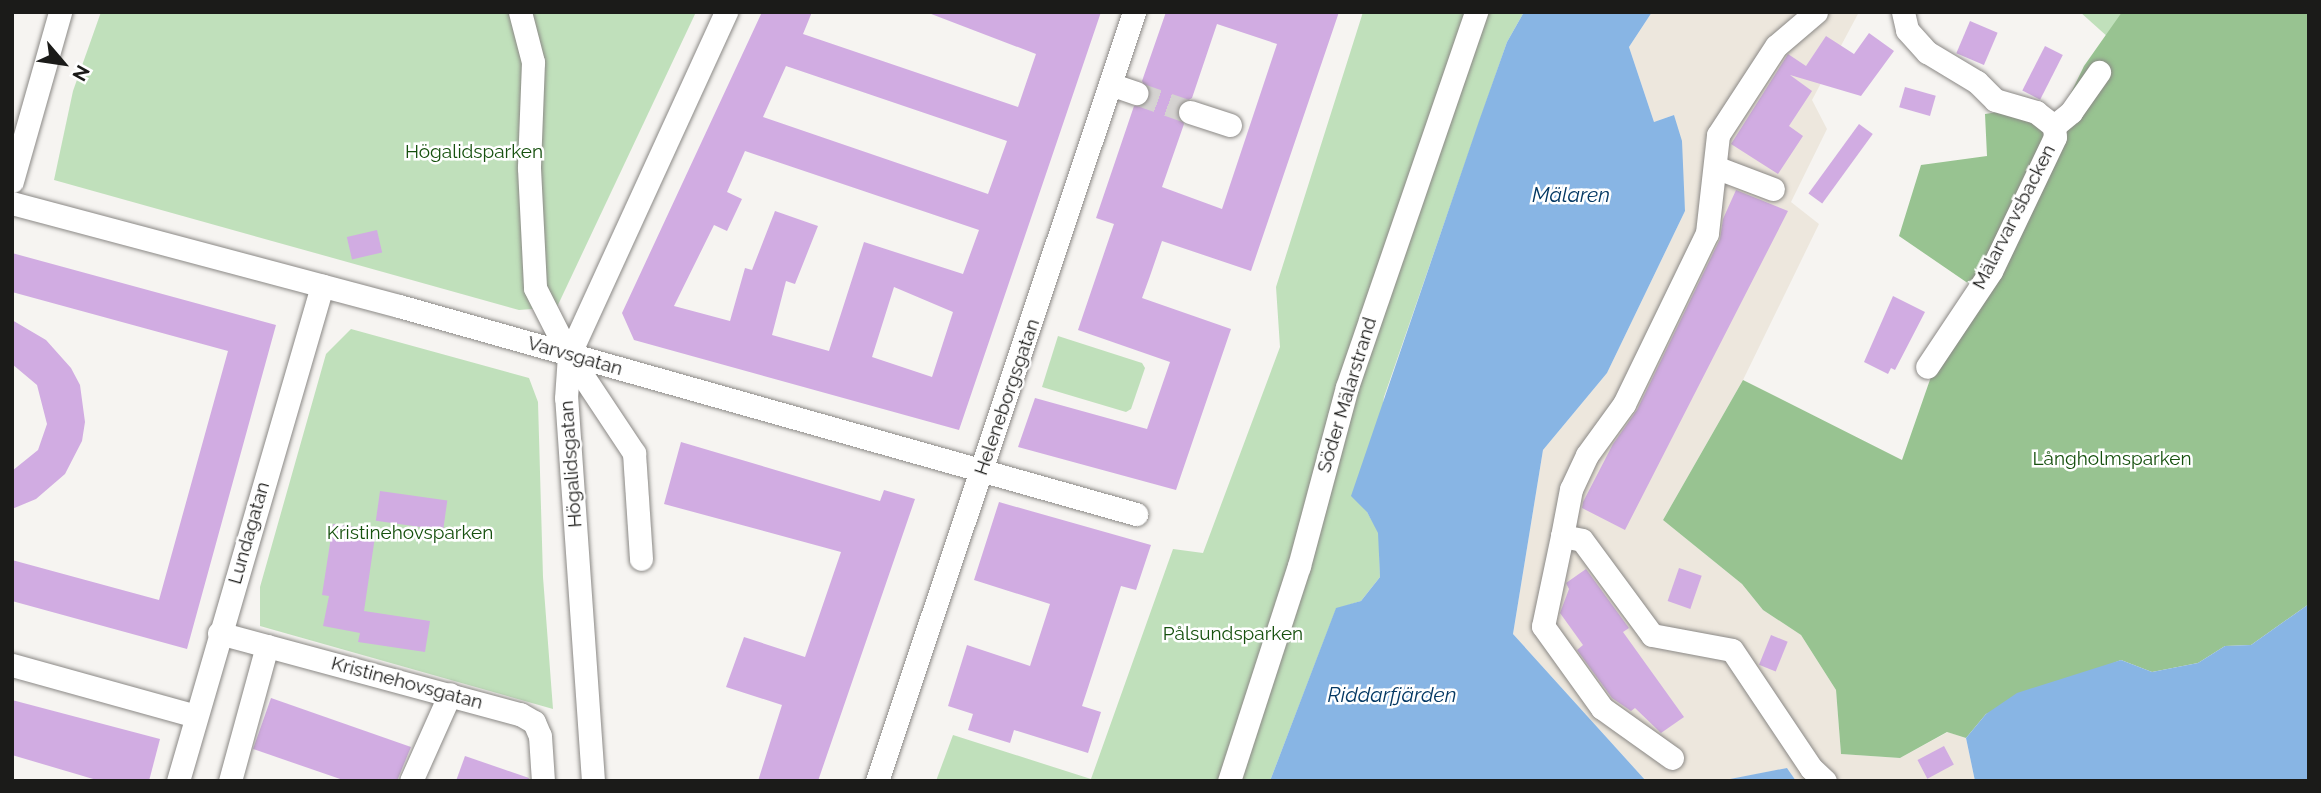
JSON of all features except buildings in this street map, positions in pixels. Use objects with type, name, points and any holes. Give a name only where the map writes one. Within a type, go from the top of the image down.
[{"type":"street","points":[[12,181],[60,12]]},
{"type":"street","points":[[520,12],[533,62],[528,167],[535,288],[569,355],[634,453],[641,559]]},
{"type":"street","name":"Högalidsgatan","points":[[593,781],[566,398],[569,355],[726,12]]},
{"type":"street","name":"Heleneborgsgatan","points":[[877,781],[1134,12]]},
{"type":"street","name":"Söder Mälarstrand","points":[[1229,781],[1299,566],[1347,387],[1476,12]]},
{"type":"street","points":[[1672,758],[1602,708],[1543,626],[1572,489],[1587,455],[1624,404],[1707,233],[1718,135],[1776,46],[1816,12]]},
{"type":"street","name":"Mälarvarvsbacken","points":[[1903,12],[1907,30],[1927,52],[1977,82],[1995,100],[2036,111],[2054,126],[2055,137],[1990,271],[1927,367]]},
{"type":"street","points":[[2054,126],[2071,112],[2099,72]]},
{"type":"street","points":[[1111,84],[1136,93]]},
{"type":"street","points":[[1190,112],[1230,125]]},
{"type":"street","points":[[1715,167],[1773,189]]},
{"type":"street","name":"Varvsgatan","points":[[12,203],[322,286],[1136,514]]},
{"type":"street","name":"Lundagatan","points":[[177,781],[322,286]]},
{"type":"street","points":[[1562,536],[1582,540],[1652,635],[1732,650],[1811,768],[1825,781]]},
{"type":"street","name":"Kristinehovsgatan","points":[[219,634],[520,714],[534,722],[540,736],[543,781]]},
{"type":"street","points":[[230,781],[267,646]]},
{"type":"street","points":[[12,665],[196,716]]},
{"type":"street","points":[[411,781],[450,694]]},
{"type":"shaded area","points":[[1652,12],[1859,12],[1812,100],[1827,129],[1791,202],[1819,224],[1743,380],[1663,520],[1742,584],[1763,610],[1801,635],[1836,690],[1841,754],[1900,758],[1948,732],[1966,738],[1975,781],[1796,781],[1787,768],[1721,781],[1646,781],[1513,634],[1543,450],[1607,373],[1685,211],[1674,115],[1654,122],[1629,47]]},
{"type":"green space","name":"Högalidsparken","points":[[101,12],[696,12],[557,307],[519,310],[54,180],[73,91]]},
{"type":"green space","name":"Pålsundsparken","points":[[1363,12],[1524,12],[1507,42],[1384,397],[1367,512],[1379,533],[1380,577],[1361,601],[1336,609],[1270,781],[936,781],[953,735],[1091,779],[1173,549],[1203,553],[1280,347],[1276,287]]},
{"type":"green space","points":[[2080,12],[2122,12],[2109,38]]},
{"type":"green space","name":"Långholmsparken","points":[[2122,12],[2309,12],[2309,604],[2251,645],[2225,646],[2198,663],[2152,672],[2121,660],[1986,714],[1966,738],[1947,732],[1900,758],[1841,754],[1836,690],[1801,635],[1763,610],[1742,584],[1663,520],[1743,380],[1902,460],[1933,371],[1972,286],[1899,236],[1921,165],[1987,156],[1985,114],[2004,111],[2046,125],[2065,105],[2084,66]]},
{"type":"green space","name":"Kristinehovsparken","points":[[351,329],[529,378],[538,402],[543,577],[553,709],[260,626],[260,587],[326,354]]},
{"type":"green space","points":[[1058,336],[1142,363],[1145,368],[1131,409],[1126,412],[1042,387]]},
{"type":"water","name":"Mälaren","points":[[1524,12],[1652,12],[1629,47],[1654,122],[1674,115],[1682,141],[1685,211],[1607,373],[1543,450],[1513,634],[1646,781],[1270,781],[1336,608],[1361,601],[1380,577],[1378,533],[1367,512],[1351,496],[1507,42]]},
{"type":"water","points":[[2309,604],[2309,781],[1975,781],[1966,738],[1986,714],[2017,693],[2121,660],[2152,672],[2198,663],[2225,646],[2251,645]]},
{"type":"water","points":[[1787,768],[1796,781],[1721,781],[1725,780]]},
{"type":"tunnel","points":[[1136,93],[1190,112]]},
{"type":"water label","name":"Riddarfjärden","points":[[1392,695]]}]
